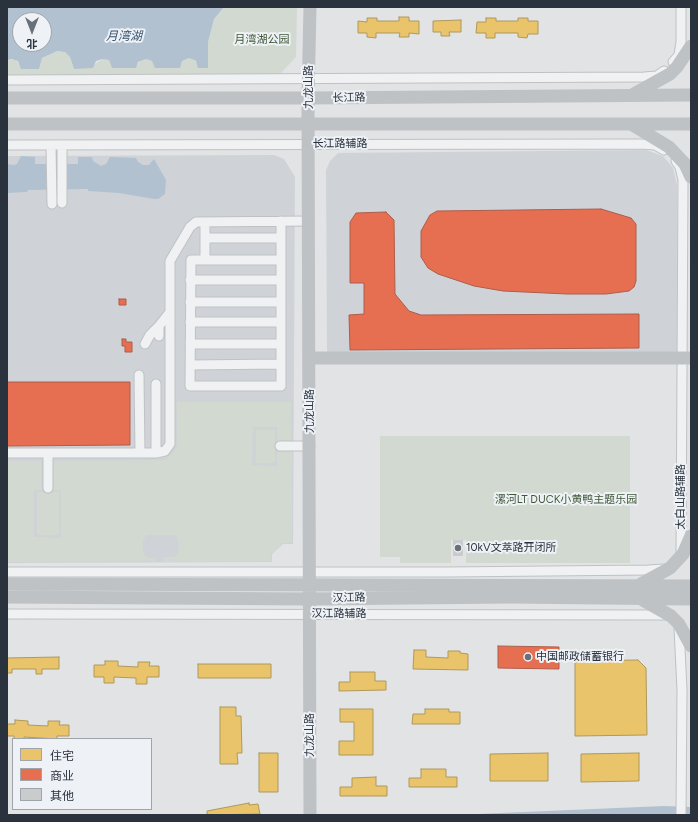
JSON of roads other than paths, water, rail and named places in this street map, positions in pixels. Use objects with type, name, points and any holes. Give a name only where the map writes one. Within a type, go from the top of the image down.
[{"type":"street","points":[[7,80],[657,76],[669,67],[679,55],[681,7]]},
{"type":"street","name":"九龙山路","points":[[310,8],[308,98],[311,577],[310,815]]},
{"type":"street","points":[[632,95],[670,74],[677,68],[691,46]]},
{"type":"street","name":"长江路","points":[[7,98],[308,98],[691,95]]},
{"type":"street","points":[[7,124],[691,124]]},
{"type":"street","points":[[631,124],[669,147],[685,164],[691,177]]},
{"type":"street","name":"长江路辅路","points":[[7,145],[640,144],[655,145],[670,153]]},
{"type":"street","points":[[51,145],[52,204]]},
{"type":"street","points":[[62,145],[62,204]]},
{"type":"street","name":"太白山路辅路","points":[[670,153],[680,167],[683,180],[686,358],[680,558]]},
{"type":"street","points":[[281,221],[281,238],[281,260],[281,386],[190,386],[191,260],[281,260]]},
{"type":"street","points":[[7,453],[156,453],[164,451],[170,444],[170,261],[190,227],[196,222],[309,221]]},
{"type":"street","points":[[205,222],[205,260]]},
{"type":"street","points":[[205,238],[281,238]]},
{"type":"street","points":[[190,280],[281,280]]},
{"type":"street","points":[[190,302],[281,302]]},
{"type":"street","points":[[145,344],[150,335],[170,312]]},
{"type":"street","points":[[190,322],[281,322]]},
{"type":"street","points":[[159,326],[159,336]]},
{"type":"street","points":[[190,344],[281,344]]},
{"type":"street","points":[[310,358],[686,358]]},
{"type":"street","points":[[190,365],[281,364]]},
{"type":"street","points":[[139,375],[140,453]]},
{"type":"street","points":[[156,384],[156,453]]},
{"type":"street","points":[[140,411],[170,412]]},
{"type":"street","points":[[280,446],[310,446]]},
{"type":"street","points":[[48,453],[48,488]]},
{"type":"street","points":[[691,536],[680,558],[670,568],[638,592],[675,620],[691,646]]},
{"type":"street","points":[[7,572],[311,577],[648,570],[670,568]]},
{"type":"street","name":"汉江路","points":[[7,584],[311,577],[638,592],[691,599]]},
{"type":"street","name":"汉江路","points":[[7,597],[310,599],[511,597],[638,592],[691,586]]},
{"type":"street","name":"汉江路辅路","points":[[7,614],[649,614],[675,620]]},
{"type":"street","points":[[675,620],[682,690],[681,815]]},
{"type":"water","name":"月湾湖","points":[[7,7],[224,7],[214,19],[208,42],[208,68],[198,68],[196,61],[189,58],[182,61],[180,68],[155,68],[152,61],[146,59],[138,62],[136,68],[112,68],[109,60],[102,59],[96,61],[93,68],[74,69],[70,57],[65,52],[57,51],[42,58],[39,69],[21,69],[18,61],[12,59],[7,60]]},
{"type":"water","points":[[21,156],[35,157],[35,164],[78,164],[78,157],[92,157],[93,161],[101,166],[106,164],[110,157],[136,158],[138,162],[143,165],[149,165],[154,159],[166,180],[165,194],[158,199],[154,199],[119,193],[88,191],[88,189],[28,190],[27,192],[7,193],[7,164],[17,164]]},
{"type":"water","points":[[664,806],[691,807],[691,815],[454,815]]},
{"type":"place","name":"10kV文萃路开闭所","points":[[458,548]]},
{"type":"place","name":"中国邮政储蓄银行","points":[[528,657]]},
{"type":"park label","name":"月湾湖公园","points":[[262,40]]},
{"type":"park label","name":"漯河LT DUCK小黄鸭主题乐园","points":[[566,500]]}]
